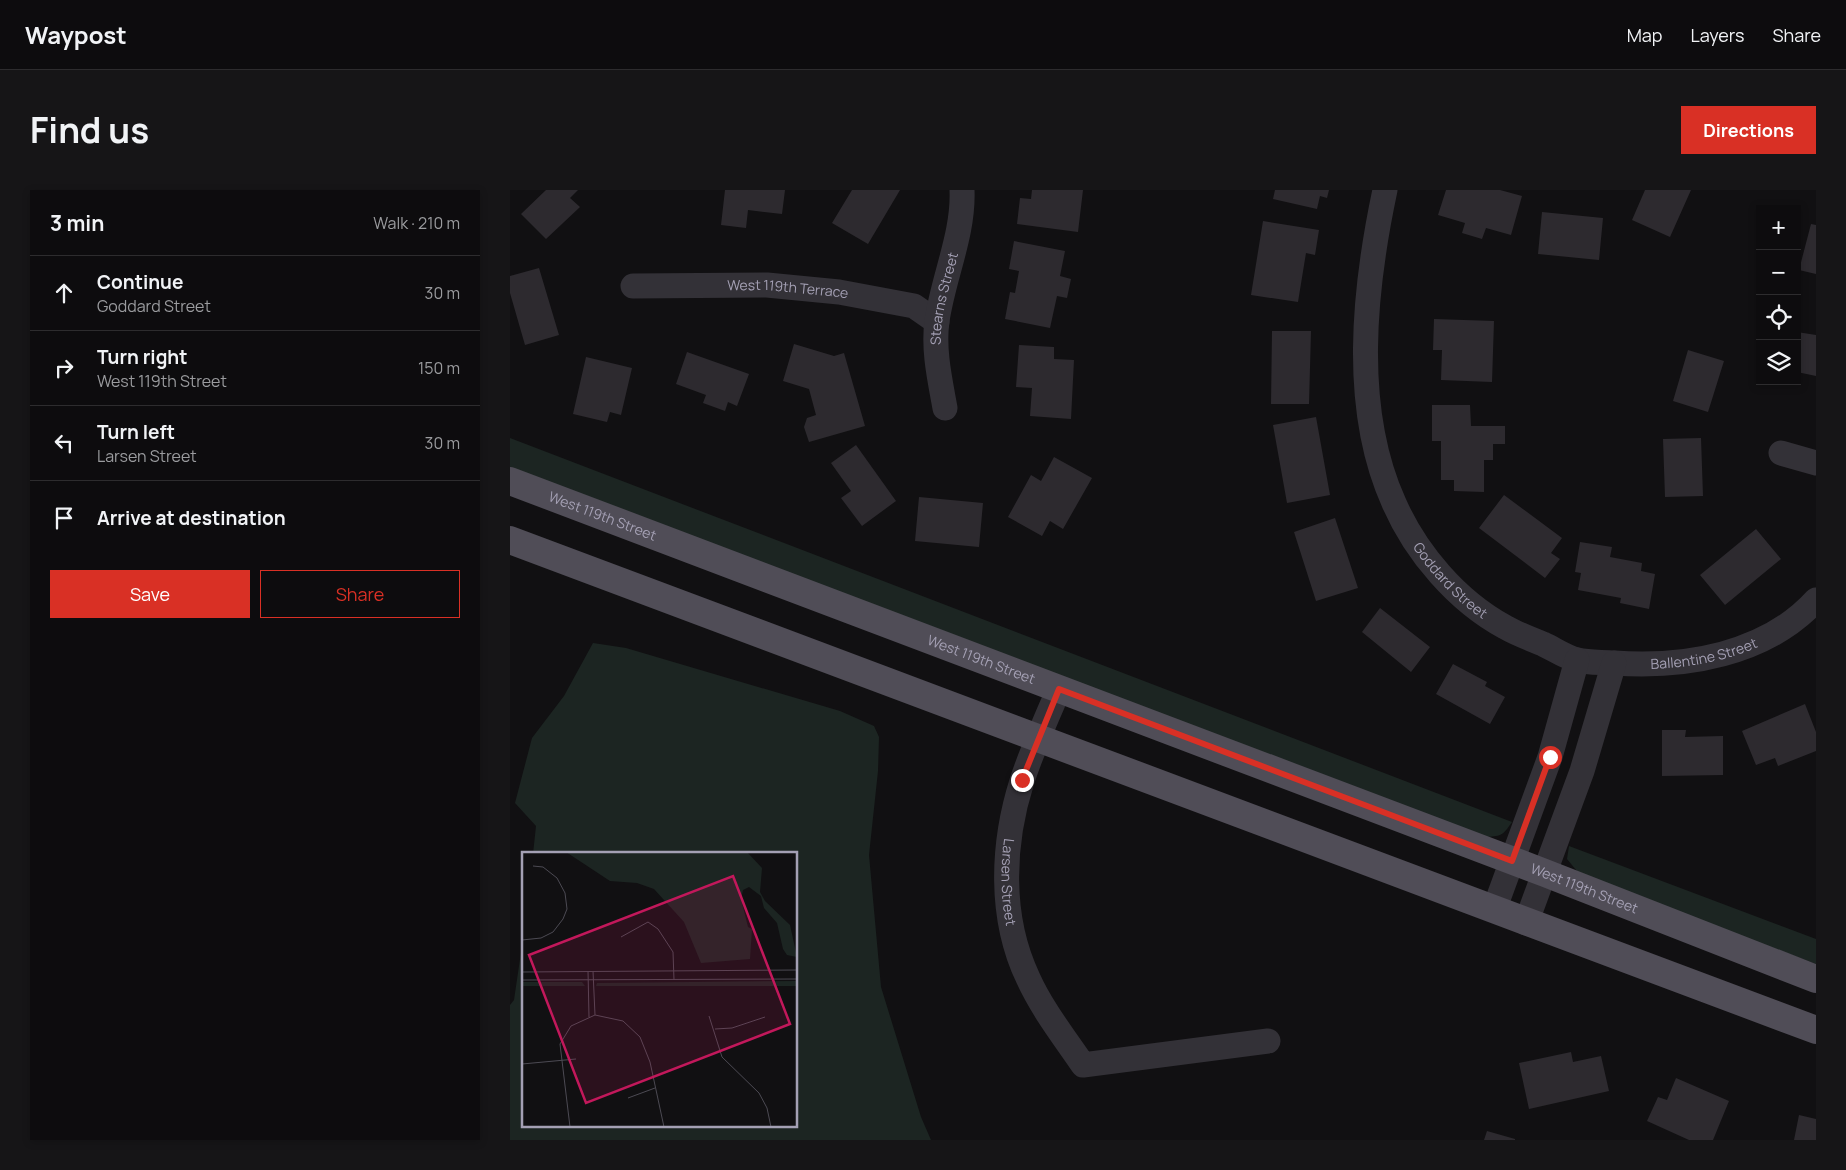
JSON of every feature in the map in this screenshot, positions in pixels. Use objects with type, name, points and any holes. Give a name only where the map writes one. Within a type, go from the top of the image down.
[{"type":"main road","name":"West 119th Street","points":[[510,481],[1545,873],[1816,979]]},
{"type":"main road","points":[[510,540],[1038,737],[1526,923],[1816,1030]]},
{"type":"street","name":"Stearns Street","points":[[945,408],[937,364],[937,322],[957,234],[962,190]]},
{"type":"street","name":"Goddard Street","points":[[1385,190],[1370,282],[1366,350],[1368,395],[1374,440],[1384,479],[1394,503],[1419,547],[1460,594],[1479,610],[1505,627],[1577,660]]},
{"type":"street","name":"West 119th Terrace","points":[[633,286],[768,284],[839,292],[914,306],[937,322]]},
{"type":"street","points":[[1782,453],[1816,463]]},
{"type":"street","name":"Ballentine Street","points":[[1577,660],[1641,665],[1669,664],[1706,658],[1737,650],[1766,638],[1784,628],[1816,600]]},
{"type":"street","points":[[1494,910],[1550,757],[1577,660]]},
{"type":"street","points":[[1526,923],[1582,770],[1614,663]]},
{"type":"street","name":"Larsen Street","points":[[1059,689],[1022,780],[1008,848],[1007,891],[1010,921],[1017,950],[1027,978],[1043,1006],[1083,1065],[1268,1041]]},
{"type":"shaded area","points":[[510,438],[1512,822],[1502,834],[1487,837],[510,468]]},
{"type":"shaded area","points":[[593,643],[626,648],[840,711],[874,726],[879,737],[878,771],[869,855],[881,987],[921,1117],[931,1140],[510,1140],[510,1005],[514,1000],[522,946],[522,1128],[798,1128],[798,852],[533,852],[536,826],[515,803],[532,738],[564,696]]},
{"type":"shaded area","points":[[1569,846],[1816,939],[1816,964],[1581,876],[1567,859]]},
{"type":"building","points":[[546,190],[578,190],[570,198],[580,207],[546,239],[521,214]]},
{"type":"building","points":[[725,190],[785,190],[782,214],[748,210],[746,228],[721,225]]},
{"type":"building","points":[[852,190],[900,190],[868,244],[832,223]]},
{"type":"building","points":[[1032,190],[1083,190],[1078,232],[1017,224],[1020,198],[1031,199]]},
{"type":"building","points":[[1275,190],[1329,190],[1327,198],[1320,196],[1317,209],[1273,199]]},
{"type":"building","points":[[1446,190],[1500,190],[1522,196],[1511,235],[1486,228],[1482,239],[1462,233],[1465,223],[1438,215]]},
{"type":"building","points":[[1645,190],[1691,190],[1670,237],[1632,220]]},
{"type":"building","points":[[1542,212],[1603,218],[1599,260],[1538,254]]},
{"type":"building","points":[[1263,221],[1319,230],[1315,255],[1306,253],[1298,302],[1251,295]]},
{"type":"building","points":[[1811,224],[1816,225],[1816,274],[1801,270],[1801,262]]},
{"type":"building","points":[[1014,241],[1065,251],[1060,276],[1071,279],[1067,298],[1057,296],[1050,328],[1005,319],[1010,292],[1015,293],[1019,271],[1009,269]]},
{"type":"building","points":[[539,268],[559,335],[525,345],[510,293],[510,276]]},
{"type":"building","points":[[1434,319],[1494,321],[1492,382],[1441,380],[1442,350],[1433,350]]},
{"type":"building","points":[[1272,331],[1311,331],[1309,404],[1271,404]]},
{"type":"building","points":[[1801,333],[1816,335],[1816,376],[1801,373]]},
{"type":"building","points":[[794,344],[834,356],[844,353],[865,426],[809,442],[804,427],[807,418],[816,415],[809,389],[783,381]]},
{"type":"building","points":[[1019,345],[1054,347],[1054,359],[1074,360],[1071,419],[1030,416],[1032,388],[1016,387]]},
{"type":"building","points":[[1688,350],[1724,361],[1708,412],[1673,401]]},
{"type":"building","points":[[687,352],[749,374],[737,406],[728,402],[725,411],[703,403],[706,395],[676,384]]},
{"type":"building","points":[[586,357],[632,368],[621,415],[610,412],[607,422],[573,414]]},
{"type":"building","points":[[1432,405],[1470,405],[1471,426],[1505,426],[1505,444],[1493,444],[1493,460],[1484,460],[1484,492],[1454,491],[1454,480],[1441,480],[1441,441],[1432,441]]},
{"type":"building","points":[[1316,417],[1330,495],[1287,503],[1273,425]]},
{"type":"building","points":[[1701,438],[1703,496],[1665,497],[1663,439]]},
{"type":"building","points":[[856,445],[896,501],[862,526],[841,498],[851,491],[831,463]]},
{"type":"building","points":[[1054,457],[1092,478],[1063,529],[1050,521],[1042,536],[1008,517],[1031,475],[1041,481]]},
{"type":"building","points":[[1504,495],[1562,538],[1551,553],[1560,559],[1545,578],[1479,528]]},
{"type":"building","points":[[919,497],[983,503],[979,547],[915,541]]},
{"type":"building","points":[[1335,518],[1358,588],[1316,601],[1294,532]]},
{"type":"building","points":[[1756,529],[1781,559],[1725,605],[1700,575]]},
{"type":"building","points":[[1580,542],[1612,547],[1610,557],[1642,563],[1641,571],[1655,574],[1649,609],[1620,603],[1621,598],[1578,590],[1581,573],[1575,572]]},
{"type":"building","points":[[1380,608],[1430,647],[1411,672],[1362,632]]},
{"type":"building","points":[[1453,664],[1487,682],[1485,686],[1505,697],[1490,724],[1436,694]]},
{"type":"building","points":[[1805,704],[1816,732],[1816,751],[1778,766],[1775,758],[1756,765],[1742,731]]},
{"type":"building","points":[[1662,730],[1686,730],[1685,737],[1723,736],[1723,775],[1662,776]]},
{"type":"building","points":[[1571,1052],[1573,1062],[1601,1056],[1609,1091],[1529,1109],[1519,1063]]},
{"type":"building","points":[[1676,1078],[1729,1101],[1713,1140],[1689,1140],[1647,1121],[1658,1097],[1667,1100]]},
{"type":"building","points":[[1799,1115],[1816,1119],[1816,1140],[1794,1140]]},
{"type":"building","points":[[1487,1131],[1515,1139],[1515,1140],[1484,1140]]},
{"type":"route","points":[[1022,780],[1059,689],[1512,861],[1550,757]]}]
